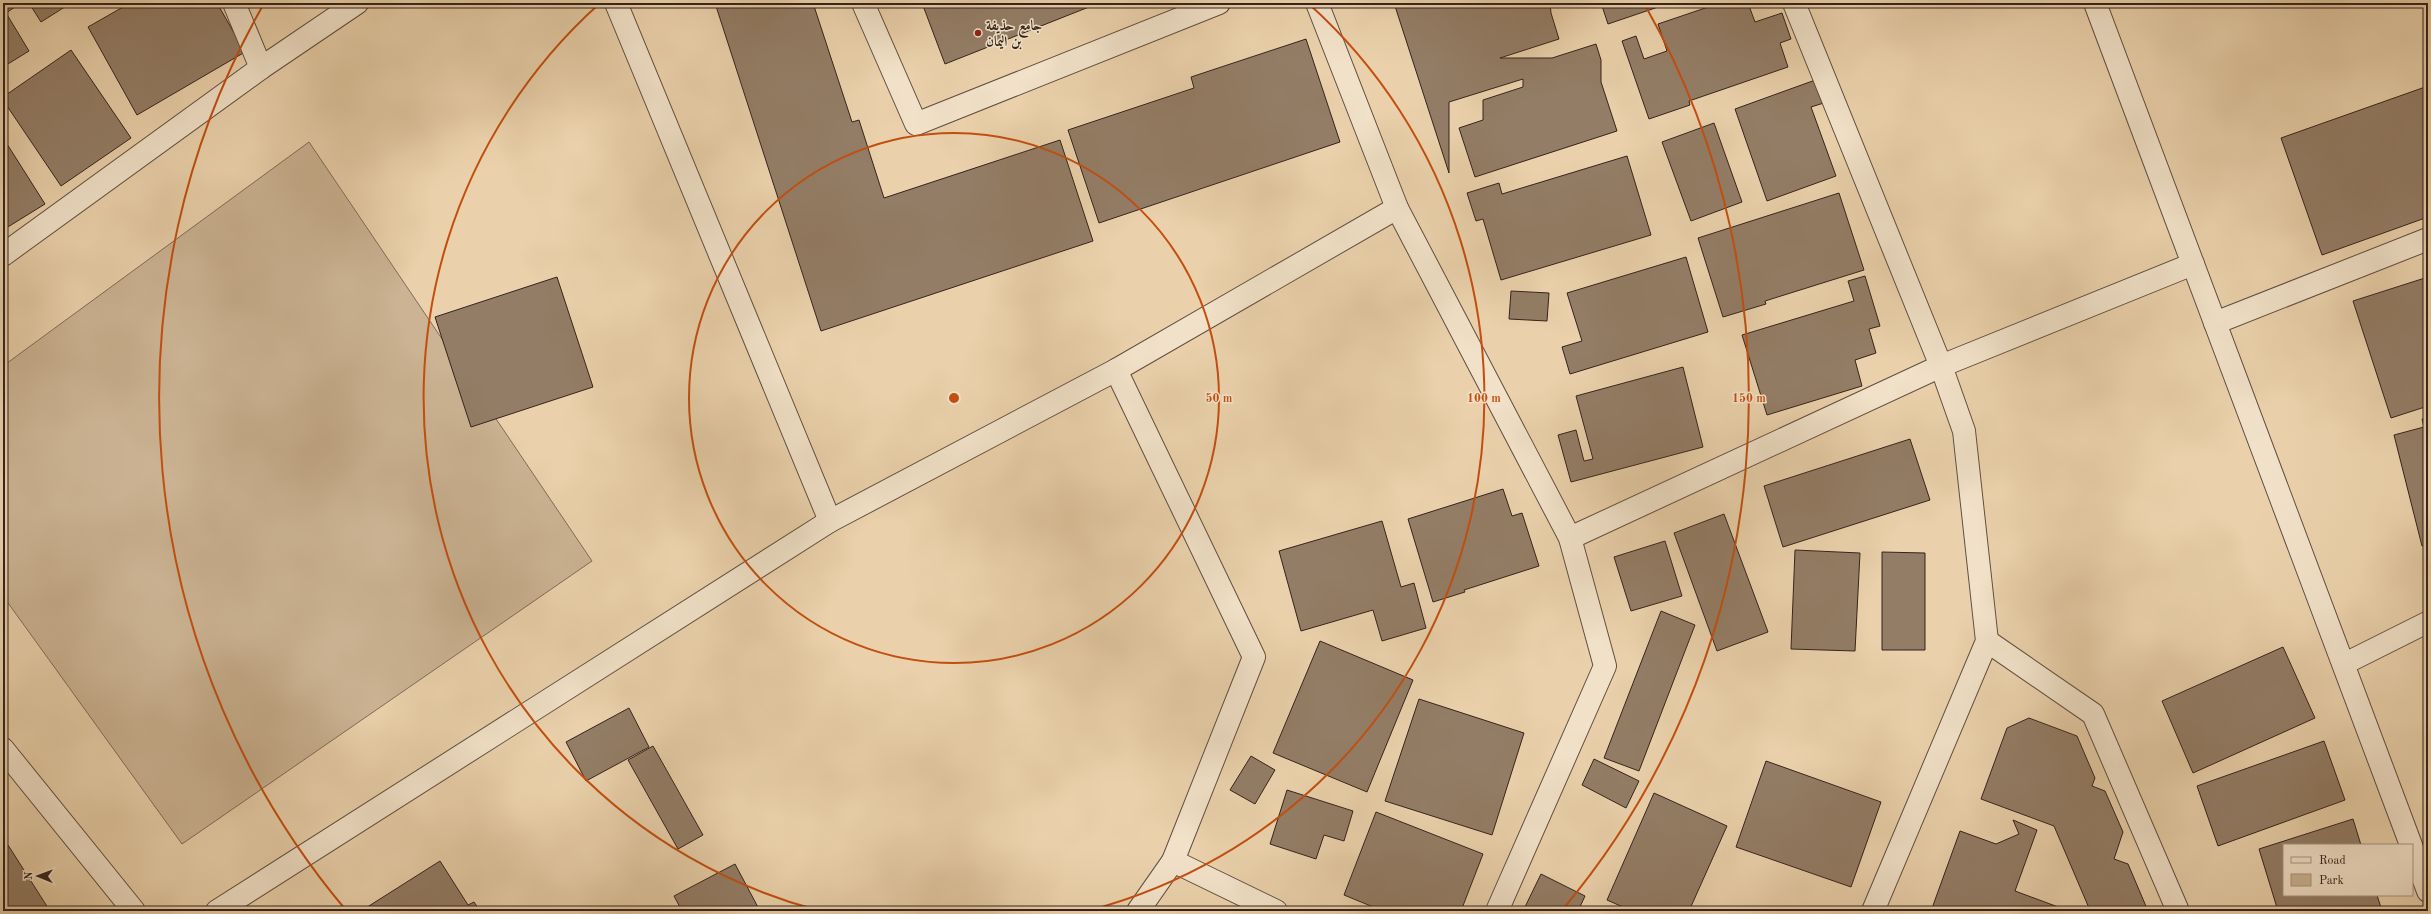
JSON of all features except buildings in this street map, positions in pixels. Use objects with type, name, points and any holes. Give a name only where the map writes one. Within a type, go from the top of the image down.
[{"type":"street","points":[[234,3],[261,68]]},
{"type":"street","points":[[3,255],[261,68],[357,3]]},
{"type":"street","points":[[616,3],[830,521]]},
{"type":"street","points":[[863,3],[916,124],[1219,3]]},
{"type":"street","points":[[1317,3],[1397,208],[1570,538],[1605,666],[1497,911]]},
{"type":"street","points":[[1794,3],[1941,366],[1964,431],[1986,642],[1873,911]]},
{"type":"street","points":[[2095,3],[2411,844]]},
{"type":"street","points":[[217,911],[830,521],[1116,370],[1397,208]]},
{"type":"street","points":[[2215,323],[2428,239]]},
{"type":"street","points":[[1570,538],[1941,366],[2193,264]]},
{"type":"street","points":[[1116,370],[1254,657],[1173,861],[1138,911]]},
{"type":"street","points":[[1986,642],[2093,714],[2178,911]]},
{"type":"street","points":[[3,748],[134,911]]},
{"type":"street","points":[[2413,849],[2428,891]]},
{"type":"street","points":[[1173,861],[1276,911]]},
{"type":"lane","points":[[2344,664],[2428,622]]},
{"type":"green space","points":[[309,142],[592,561],[182,844],[3,596],[3,366]]},
{"type":"place","name":"جامع حذيفة بن اليمان","points":[[978,33]]}]
